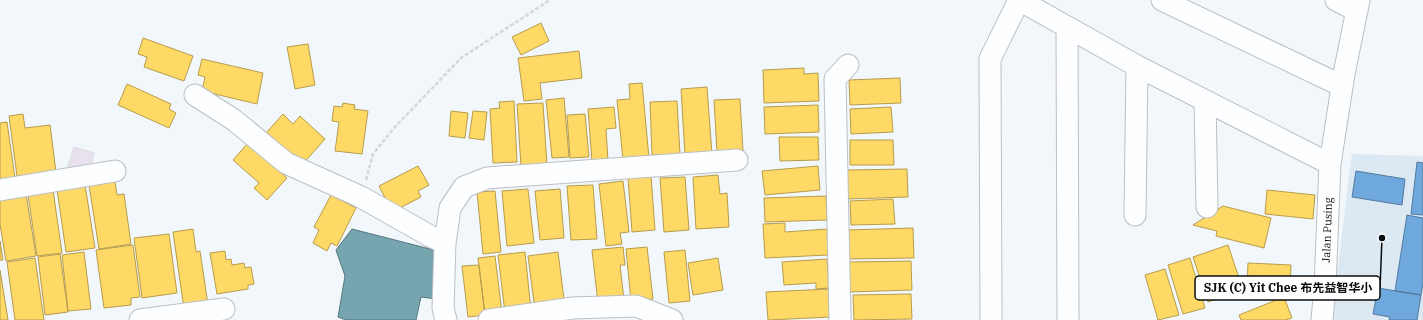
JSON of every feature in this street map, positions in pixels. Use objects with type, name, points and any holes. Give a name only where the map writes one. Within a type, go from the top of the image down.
[{"type":"street","points":[[991,320],[990,59],[1019,0],[1137,66],[1330,164]]},
{"type":"street","points":[[1162,0],[1342,86]]},
{"type":"street","points":[[1336,0],[1358,5]]},
{"type":"street","name":"Jalan Pusing","points":[[1322,320],[1325,286],[1330,164],[1342,86],[1358,5]]},
{"type":"street","points":[[1067,27],[1068,320]]},
{"type":"street","points":[[840,320],[835,79],[848,65]]},
{"type":"street","points":[[1135,215],[1137,66]]},
{"type":"street","points":[[195,95],[234,120],[286,163],[361,197],[445,243]]},
{"type":"street","points":[[1205,101],[1207,207]]},
{"type":"street","points":[[446,320],[443,308],[445,243],[450,208],[464,187],[488,178],[737,160]]},
{"type":"street","points":[[0,190],[115,171]]},
{"type":"street","points":[[489,320],[573,308],[636,306],[672,320]]},
{"type":"street","points":[[140,320],[224,309]]},
{"type":"path","points":[[361,197],[373,154],[394,128],[461,58],[550,0]]},
{"type":"shaded area","points":[[1352,154],[1423,156],[1423,320],[1331,320]]},
{"type":"building: Homes","points":[[541,23],[549,41],[521,55],[512,37]]},
{"type":"building: Homes","points":[[143,38],[193,56],[184,81],[144,67],[147,57],[138,54]]},
{"type":"building: Homes","points":[[308,44],[315,85],[295,89],[287,47]]},
{"type":"building: Homes","points":[[579,51],[582,78],[540,83],[542,99],[524,101],[518,58]]},
{"type":"building: Homes","points":[[202,59],[263,73],[257,104],[202,91],[205,77],[198,75]]},
{"type":"building: Homes","points":[[804,68],[804,74],[818,73],[819,101],[764,103],[763,70]]},
{"type":"building: Homes","points":[[900,78],[901,103],[850,105],[849,80]]},
{"type":"building: Homes","points":[[642,83],[649,158],[623,160],[617,100],[630,99],[629,84]]},
{"type":"building: Homes","points":[[127,84],[171,104],[169,109],[176,113],[169,128],[118,105]]},
{"type":"building: Homes","points":[[707,87],[712,154],[685,155],[681,89]]},
{"type":"building: Homes","points":[[564,98],[569,157],[552,158],[546,100]]},
{"type":"building: Homes","points":[[740,99],[743,151],[717,152],[714,100]]},
{"type":"building: Homes","points":[[514,101],[517,162],[493,163],[490,109],[500,108],[499,102]]},
{"type":"building: Homes","points":[[677,101],[680,154],[652,155],[650,102]]},
{"type":"building: Homes","points":[[343,103],[355,105],[354,109],[368,111],[362,154],[335,151],[339,122],[332,121],[334,106],[342,107]]},
{"type":"building: Homes","points":[[543,103],[547,165],[521,166],[517,104]]},
{"type":"building: Homes","points":[[818,105],[819,132],[765,134],[764,107]]},
{"type":"building: Homes","points":[[614,107],[616,128],[606,129],[608,161],[592,162],[588,109]]},
{"type":"building: Homes","points":[[891,107],[893,132],[851,134],[850,109]]},
{"type":"building: Homes","points":[[451,111],[468,113],[465,138],[449,136]]},
{"type":"building: Homes","points":[[473,111],[487,112],[484,140],[469,138]]},
{"type":"building: Homes","points":[[23,114],[25,128],[50,125],[56,172],[17,176],[9,116]]},
{"type":"building: Homes","points":[[283,114],[293,124],[300,116],[325,139],[301,166],[266,133]]},
{"type":"building: Homes","points":[[585,114],[589,157],[570,158],[567,115]]},
{"type":"building: Homes","points":[[7,122],[15,178],[0,180],[0,123]]},
{"type":"building: Homes","points":[[779,137],[818,137],[819,160],[780,161]]},
{"type":"building: Homes","points":[[850,140],[893,140],[894,165],[850,165]]},
{"type":"building: Homes","points":[[248,143],[287,178],[267,200],[254,188],[259,183],[233,160]]},
{"type":"building: Homes","points":[[418,166],[429,185],[418,191],[421,197],[392,212],[379,186]]},
{"type":"building: Homes","points":[[818,166],[820,190],[765,195],[762,171]]},
{"type":"building: Homes","points":[[907,169],[908,197],[848,199],[847,170]]},
{"type":"building: Homes","points":[[718,175],[720,194],[727,193],[729,227],[696,229],[693,177]]},
{"type":"building: Homes","points":[[651,176],[655,230],[632,232],[628,178]]},
{"type":"building: Homes","points":[[685,177],[689,230],[664,232],[660,178]]},
{"type":"building: Homes","points":[[115,181],[117,195],[124,194],[131,244],[99,249],[89,185]]},
{"type":"building: Homes","points":[[623,181],[629,232],[620,233],[622,244],[606,246],[599,184]]},
{"type":"building: Homes","points":[[85,185],[95,248],[66,252],[57,189]]},
{"type":"building: Homes","points":[[593,185],[597,239],[571,240],[567,186]]},
{"type":"building: Homes","points":[[528,189],[534,243],[507,246],[502,191]]},
{"type":"building: Homes","points":[[560,189],[564,238],[540,240],[535,191]]},
{"type":"building: Homes","points":[[53,190],[62,253],[37,256],[28,194]]},
{"type":"building: Homes","points":[[1267,190],[1315,195],[1313,219],[1265,214]]},
{"type":"building: Homes","points":[[495,191],[501,252],[483,254],[477,192]]},
{"type":"building: Homes","points":[[26,194],[36,256],[6,261],[0,224],[0,198]]},
{"type":"building: Homes","points":[[331,195],[356,208],[337,246],[331,243],[327,251],[313,243],[319,230],[314,227]]},
{"type":"building: Homes","points":[[826,196],[827,220],[765,222],[764,198]]},
{"type":"building: Homes","points":[[893,199],[895,224],[851,225],[850,201]]},
{"type":"building: Homes","points":[[1223,206],[1271,218],[1264,248],[1216,236],[1217,231],[1193,225]]},
{"type":"building: Homes","points":[[785,223],[785,232],[827,229],[828,255],[765,258],[763,224]]},
{"type":"building: Homes","points":[[913,228],[914,258],[848,259],[847,230]]},
{"type":"building: Homes","points":[[193,229],[196,252],[200,251],[208,305],[184,309],[173,232]]},
{"type":"building: Homes","points":[[169,234],[177,293],[142,298],[134,238]]},
{"type":"building: Homes","points":[[0,241],[3,260],[0,260]]},
{"type":"building: Homes","points":[[133,245],[140,297],[131,298],[131,305],[104,308],[96,250]]},
{"type":"building: Homes","points":[[1228,245],[1243,290],[1208,302],[1193,257]]},
{"type":"building: Homes","points":[[623,247],[625,265],[620,265],[624,300],[598,303],[592,250]]},
{"type":"building: Homes","points":[[647,247],[653,299],[631,301],[626,249]]},
{"type":"building: Homes","points":[[685,250],[690,301],[669,303],[664,252]]},
{"type":"building: Homes","points":[[225,251],[226,260],[231,259],[232,265],[244,263],[245,268],[251,267],[254,284],[248,285],[248,289],[217,294],[210,253]]},
{"type":"building: Homes","points":[[84,252],[91,309],[68,311],[62,255]]},
{"type":"building: Homes","points":[[525,252],[531,310],[505,313],[498,255]]},
{"type":"building: Homes","points":[[558,252],[565,307],[535,310],[528,256]]},
{"type":"building: Homes","points":[[60,254],[68,312],[45,315],[38,257]]},
{"type":"building: Homes","points":[[495,256],[502,313],[485,315],[478,258]]},
{"type":"building: Homes","points":[[35,258],[44,320],[15,320],[7,262]]},
{"type":"building: Homes","points":[[718,258],[723,290],[693,295],[688,263]]},
{"type":"building: Homes","points":[[1190,258],[1205,308],[1183,314],[1168,265]]},
{"type":"building: Homes","points":[[827,259],[829,288],[816,289],[816,283],[784,285],[782,262]]},
{"type":"building: Homes","points":[[911,261],[912,290],[849,292],[848,262]]},
{"type":"building: Homes","points":[[1248,263],[1291,265],[1290,290],[1247,289]]},
{"type":"building: Homes","points":[[479,265],[485,315],[468,317],[462,266]]},
{"type":"building: Homes","points":[[1165,269],[1179,315],[1158,320],[1145,275]]},
{"type":"building: Homes","points":[[0,270],[8,320],[0,320]]},
{"type":"building: Homes","points":[[829,289],[831,317],[768,320],[766,292]]},
{"type":"building: Homes","points":[[911,294],[912,319],[854,320],[853,295]]},
{"type":"building: Homes","points":[[1284,297],[1292,318],[1286,320],[1241,320],[1239,315]]},
{"type":"building: Schools","points":[[1417,162],[1423,163],[1423,215],[1411,214]]},
{"type":"building: Schools","points":[[1356,171],[1405,179],[1402,205],[1352,197]]},
{"type":"building: Schools","points":[[1407,215],[1423,218],[1423,284],[1421,295],[1395,291]]},
{"type":"building: Schools","points":[[1378,288],[1421,295],[1417,320],[1389,320],[1390,317],[1373,314]]},
{"type":"building: Public","points":[[352,229],[434,250],[437,299],[421,297],[416,320],[346,320],[338,317],[345,276],[336,250]]},
{"type":"building: Other","points":[[74,147],[94,153],[89,172],[68,166]]},
{"type":"place","name":"SJK (C) Yit Chee 布先益智华小","points":[[1382,238]]}]
